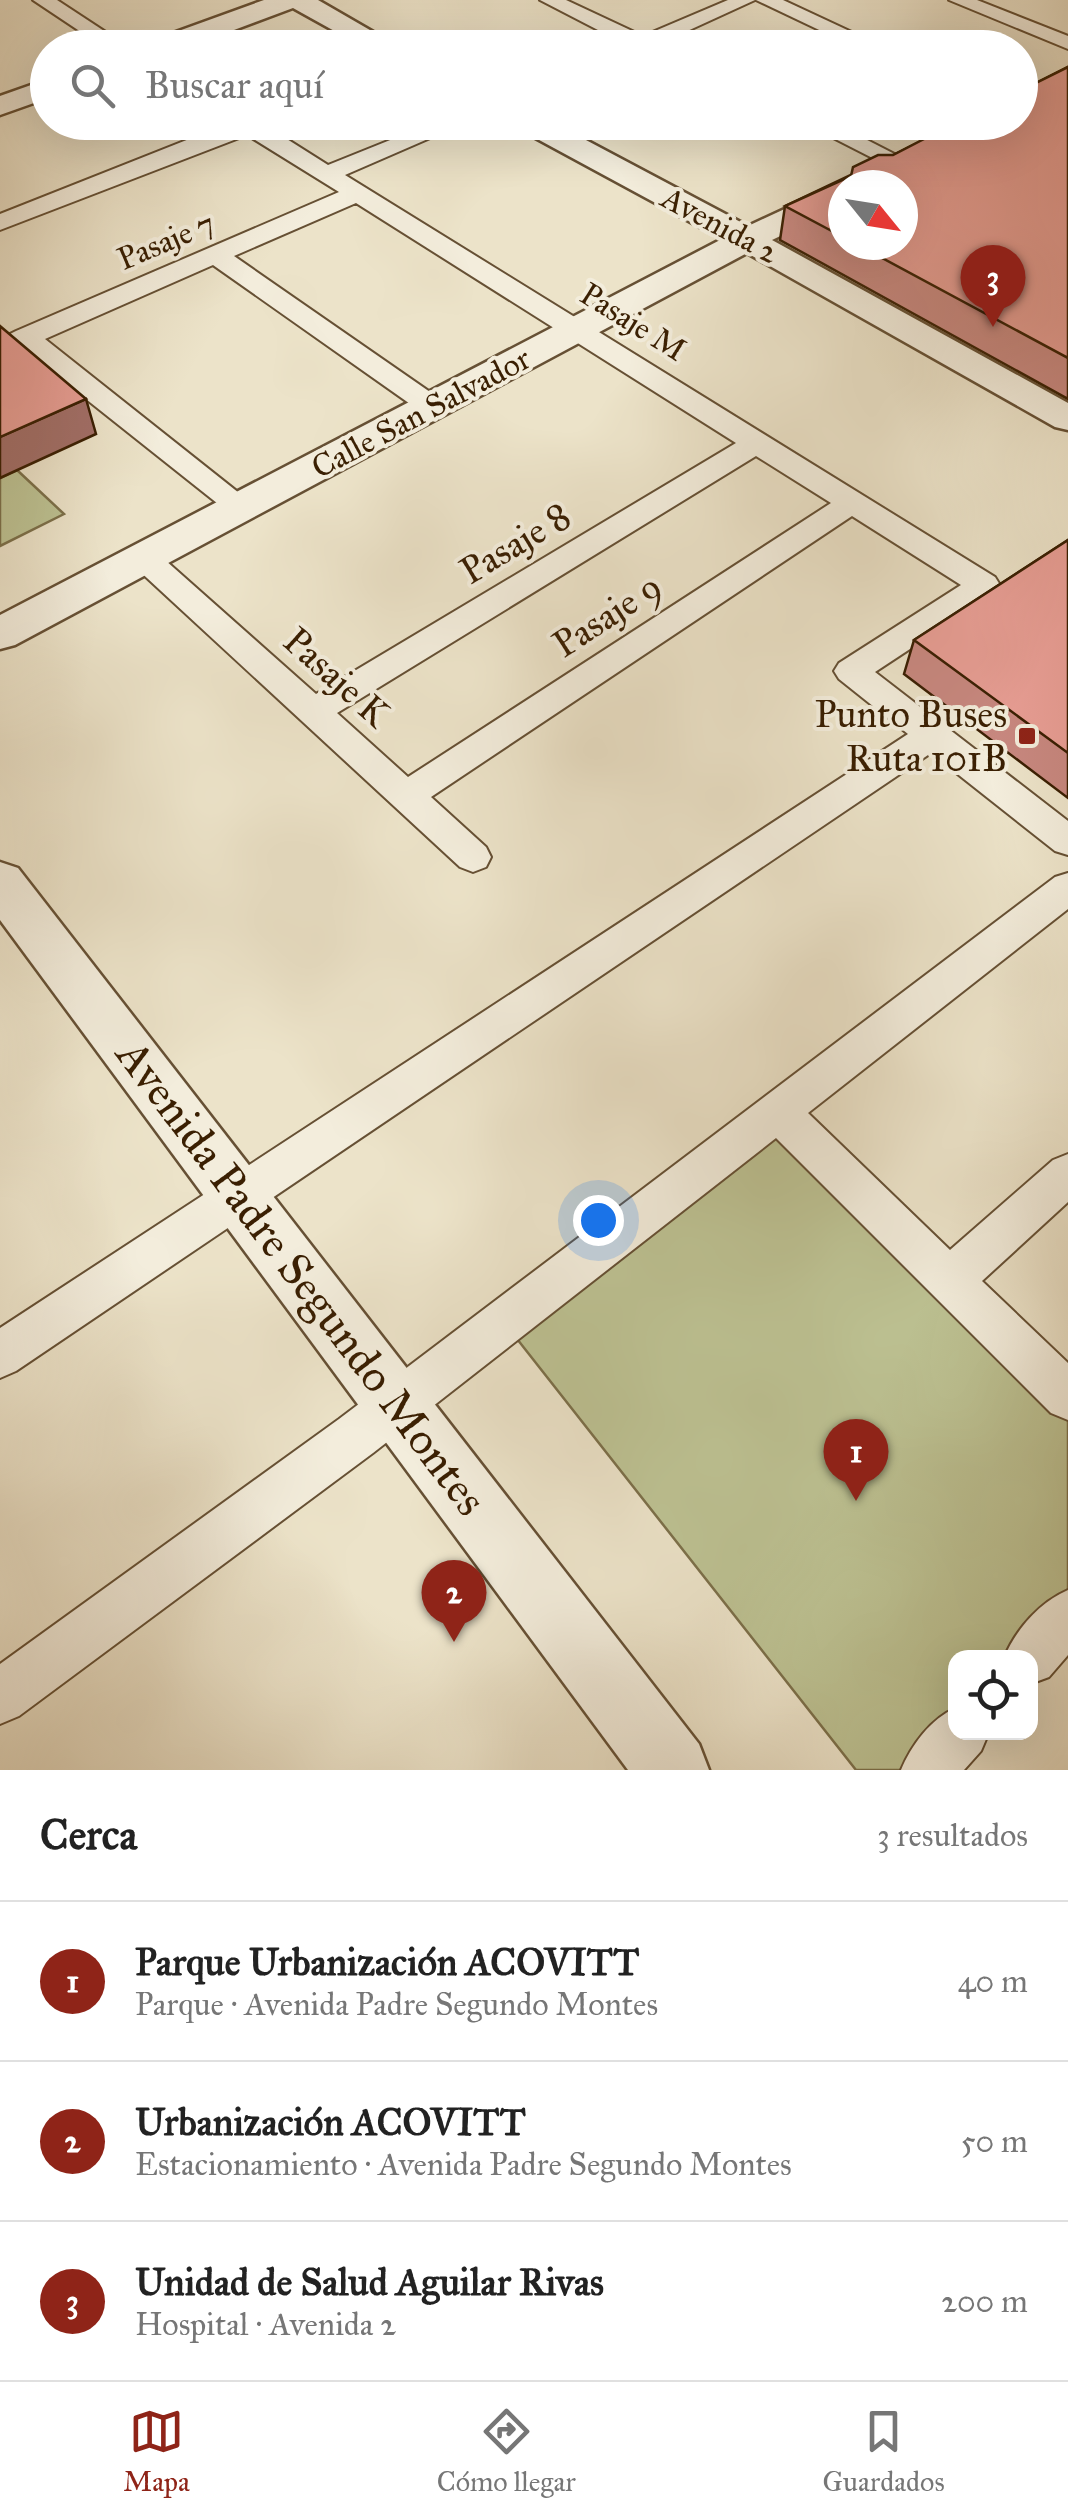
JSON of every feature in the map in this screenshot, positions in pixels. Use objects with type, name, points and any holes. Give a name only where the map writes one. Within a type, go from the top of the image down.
[{"type":"street","points":[[42,0],[91,30]]},
{"type":"street","points":[[207,30],[289,0]]},
{"type":"street","points":[[298,0],[354,30]]},
{"type":"street","points":[[550,0],[611,30]]},
{"type":"street","points":[[679,30],[746,0]]},
{"type":"street","points":[[766,0],[835,30]]},
{"type":"street","points":[[959,0],[1035,30]]},
{"type":"street","points":[[1038,31],[1068,43]]},
{"type":"street","points":[[0,106],[30,95]]},
{"type":"street","points":[[0,223],[206,140]]},
{"type":"street","name":"Pasaje M","points":[[272,140],[984,585],[851,671],[932,735]]},
{"type":"street","points":[[327,174],[411,140]]},
{"type":"street","name":"Avenida 2","points":[[562,140],[1068,419]]},
{"type":"street","points":[[851,140],[904,165]]},
{"type":"street","points":[[893,170],[936,148]]},
{"type":"street","name":"Pasaje 7","points":[[13,343],[358,193]]},
{"type":"street","name":"Calle San Salvador","points":[[0,634],[747,239],[828,201]]},
{"type":"street","points":[[215,255],[433,407]]},
{"type":"street","points":[[13,343],[242,508]]},
{"type":"street","name":"Pasaje 8","points":[[313,712],[758,442]]},
{"type":"street","name":"Pasaje 9","points":[[406,796],[853,502]]},
{"type":"street","name":"Pasaje K","points":[[145,559],[472,857]]},
{"type":"street","points":[[0,1356],[932,735],[1068,841]]},
{"type":"street","name":"Avenida Padre Segundo Montes","points":[[0,882],[673,1770]]},
{"type":"street","points":[[0,1697],[398,1403],[1068,888]]},
{"type":"street","points":[[777,1111],[1068,1396]]},
{"type":"street","points":[[950,1280],[1068,1174]]},
{"type":"street","points":[[1037,1650],[1068,1616]]},
{"type":"street","points":[[928,1770],[955,1740]]},
{"type":"green space","points":[[17,470],[64,514],[0,546],[0,478]]},
{"type":"green space","points":[[776,1124],[1068,1412],[1068,1590],[1012,1650],[948,1650],[948,1719],[901,1770],[856,1770],[510,1330]]},
{"type":"building","points":[[1068,67],[1068,358],[886,260],[918,260],[918,170],[852,170],[878,155],[893,155],[922,140],[1038,140],[1038,82]]},
{"type":"building","points":[[828,186],[828,229],[785,206]]},
{"type":"building","points":[[0,326],[86,399],[0,437]]},
{"type":"building","name":"Punto Buses Ruta 101B","points":[[1068,540],[1068,753],[914,640]]},
{"type":"place","name":"Unidad de Salud Aguilar Rivas","points":[[993,327]]},
{"type":"place","name":"Punto Buses Ruta 101B","points":[[1027,736]]},
{"type":"place","name":"Parque Urbanización ACOVITT","points":[[856,1501]]},
{"type":"place","name":"Urbanización ACOVITT","points":[[454,1642]]}]
